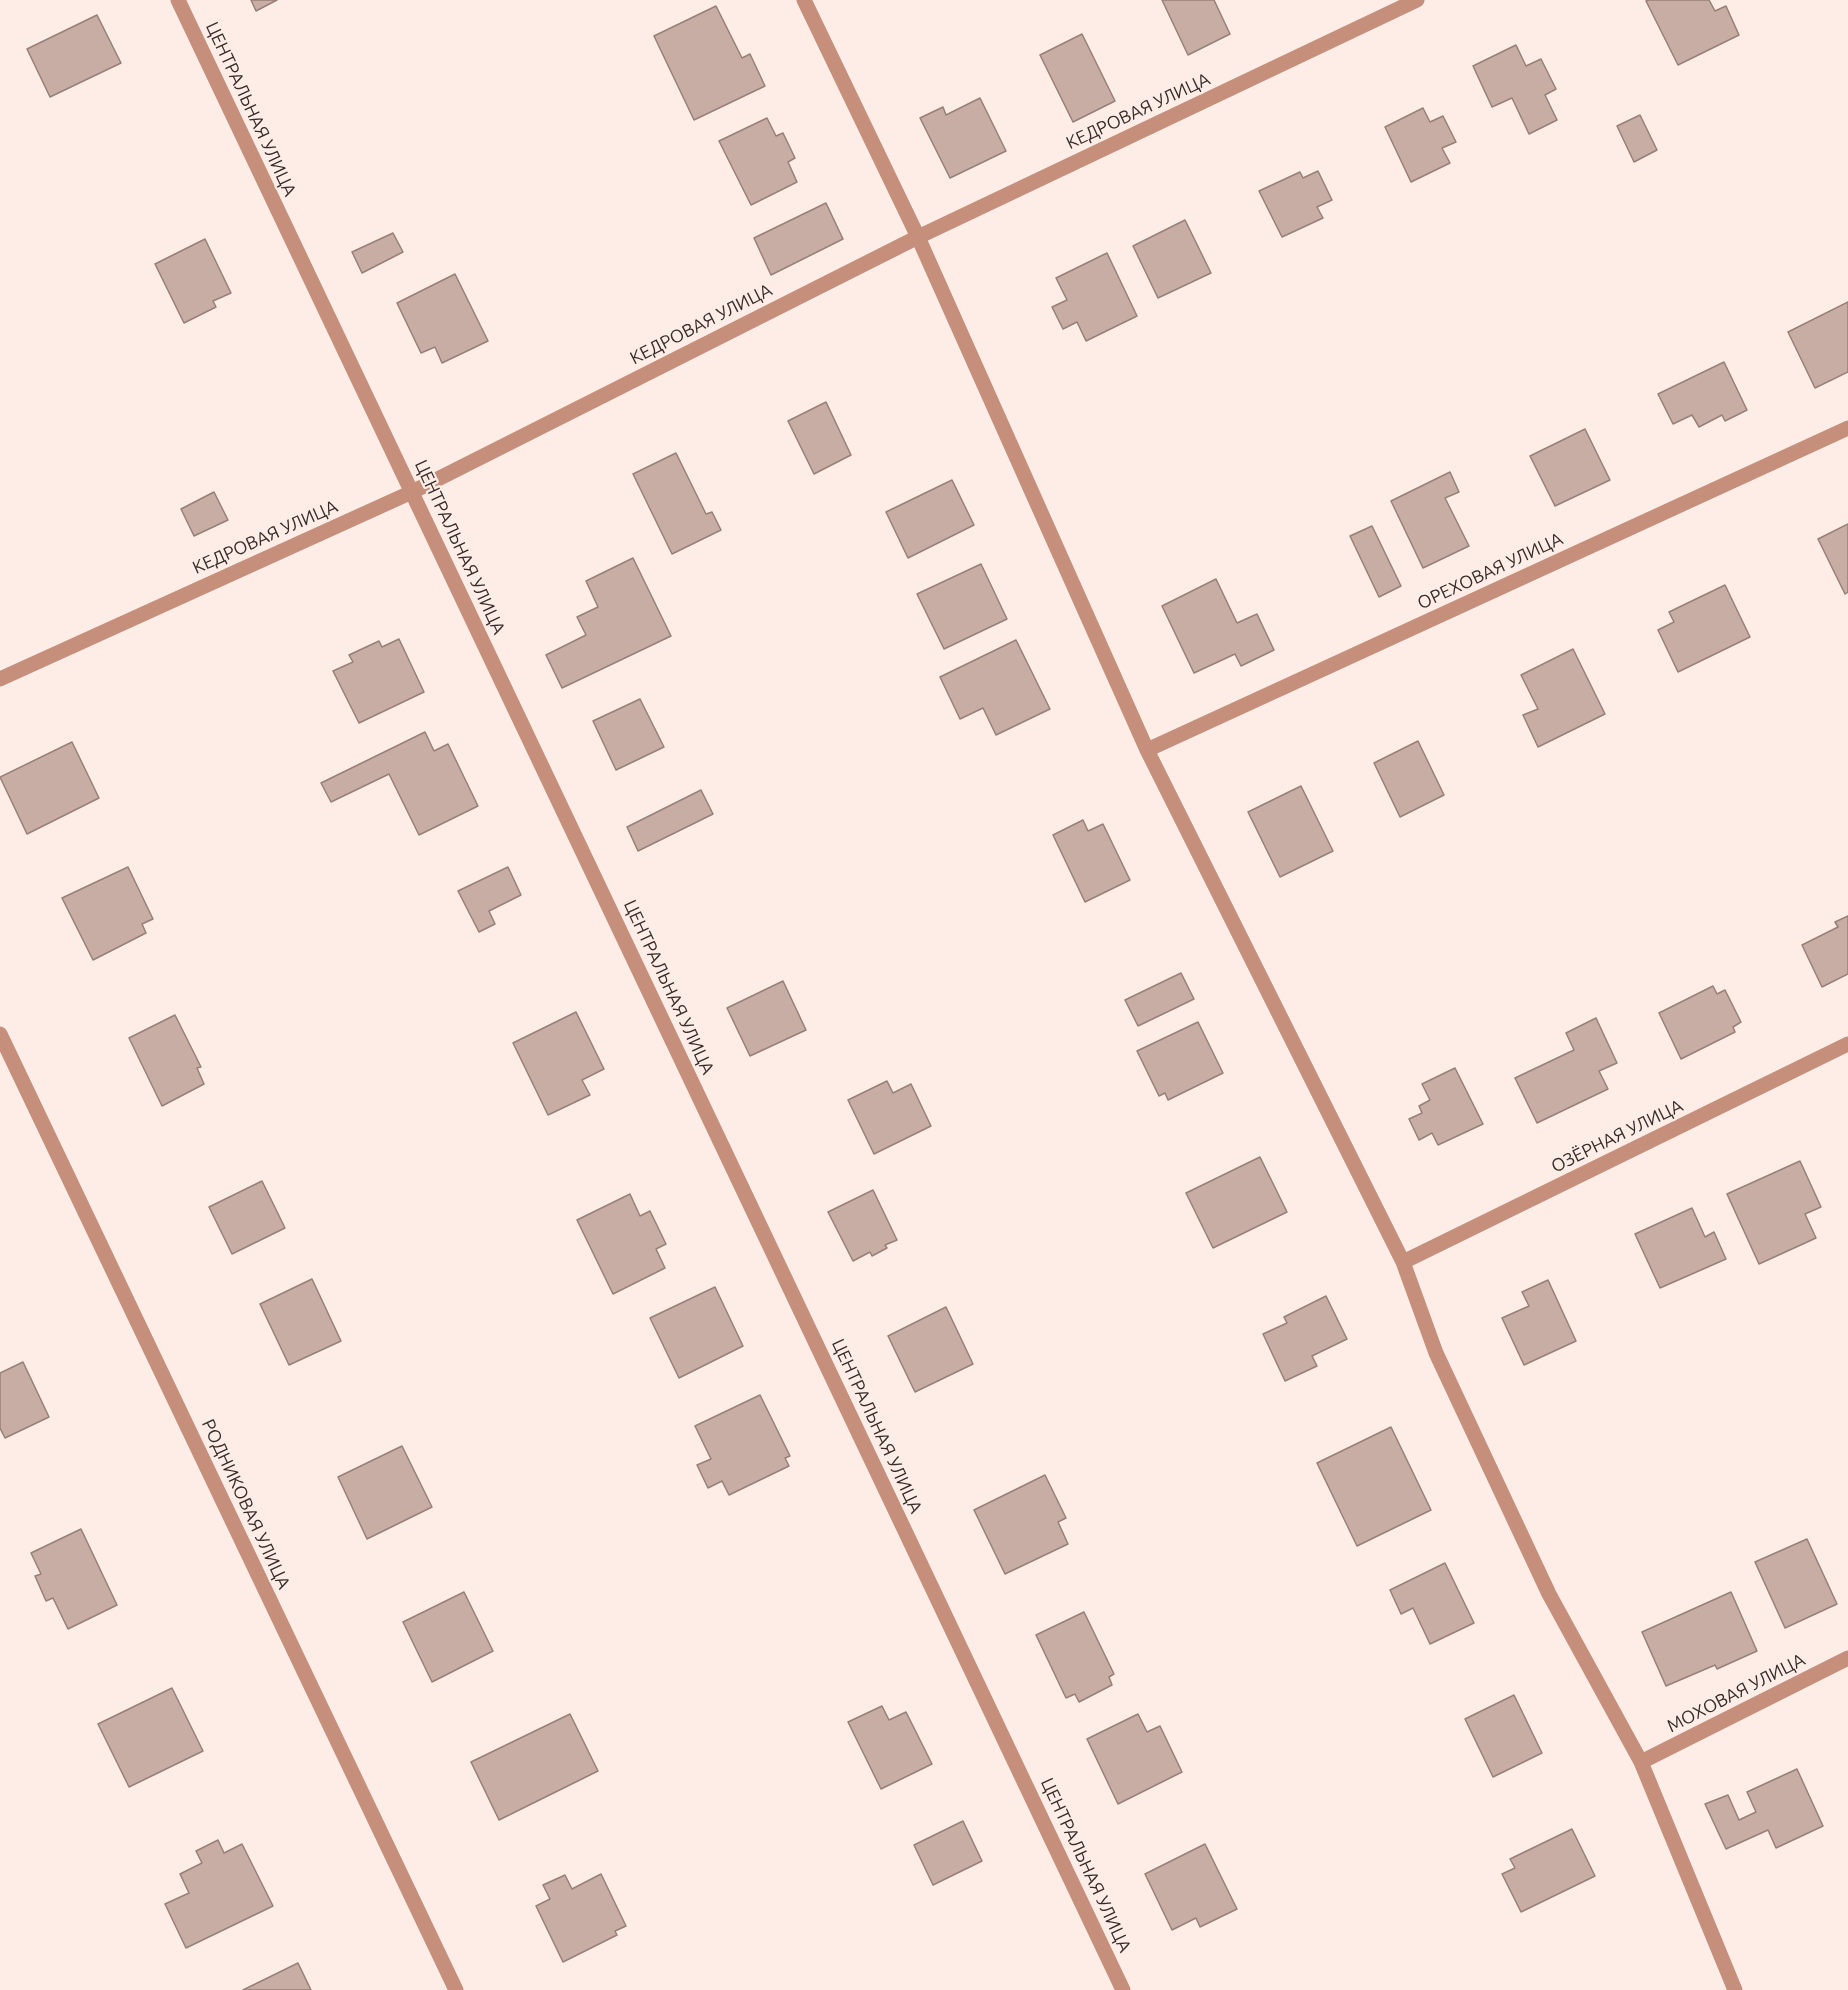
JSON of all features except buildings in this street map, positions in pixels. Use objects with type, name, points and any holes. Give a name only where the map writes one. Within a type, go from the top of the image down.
[{"type":"street","name":"ЦЕНТРАЛЬНАЯ УЛИЦА","points":[[178,0],[1124,1990]]},
{"type":"street","points":[[804,0],[918,237],[1147,750],[1403,1262],[1436,1353],[1544,1583],[1641,1762],[1735,1990]]},
{"type":"street","name":"КЕДРОВАЯ УЛИЦА","points":[[0,679],[412,492],[918,237],[1417,0]]},
{"type":"street","name":"ОРЕХОВАЯ УЛИЦА","points":[[1147,750],[1848,428]]},
{"type":"street","name":"РОДНИКОВАЯ УЛИЦА","points":[[0,1034],[456,1990]]},
{"type":"street","name":"ОЗЁРНАЯ УЛИЦА","points":[[1403,1262],[1848,1044]]},
{"type":"street","name":"МОХОВАЯ УЛИЦА","points":[[1641,1762],[1848,1658]]}]
